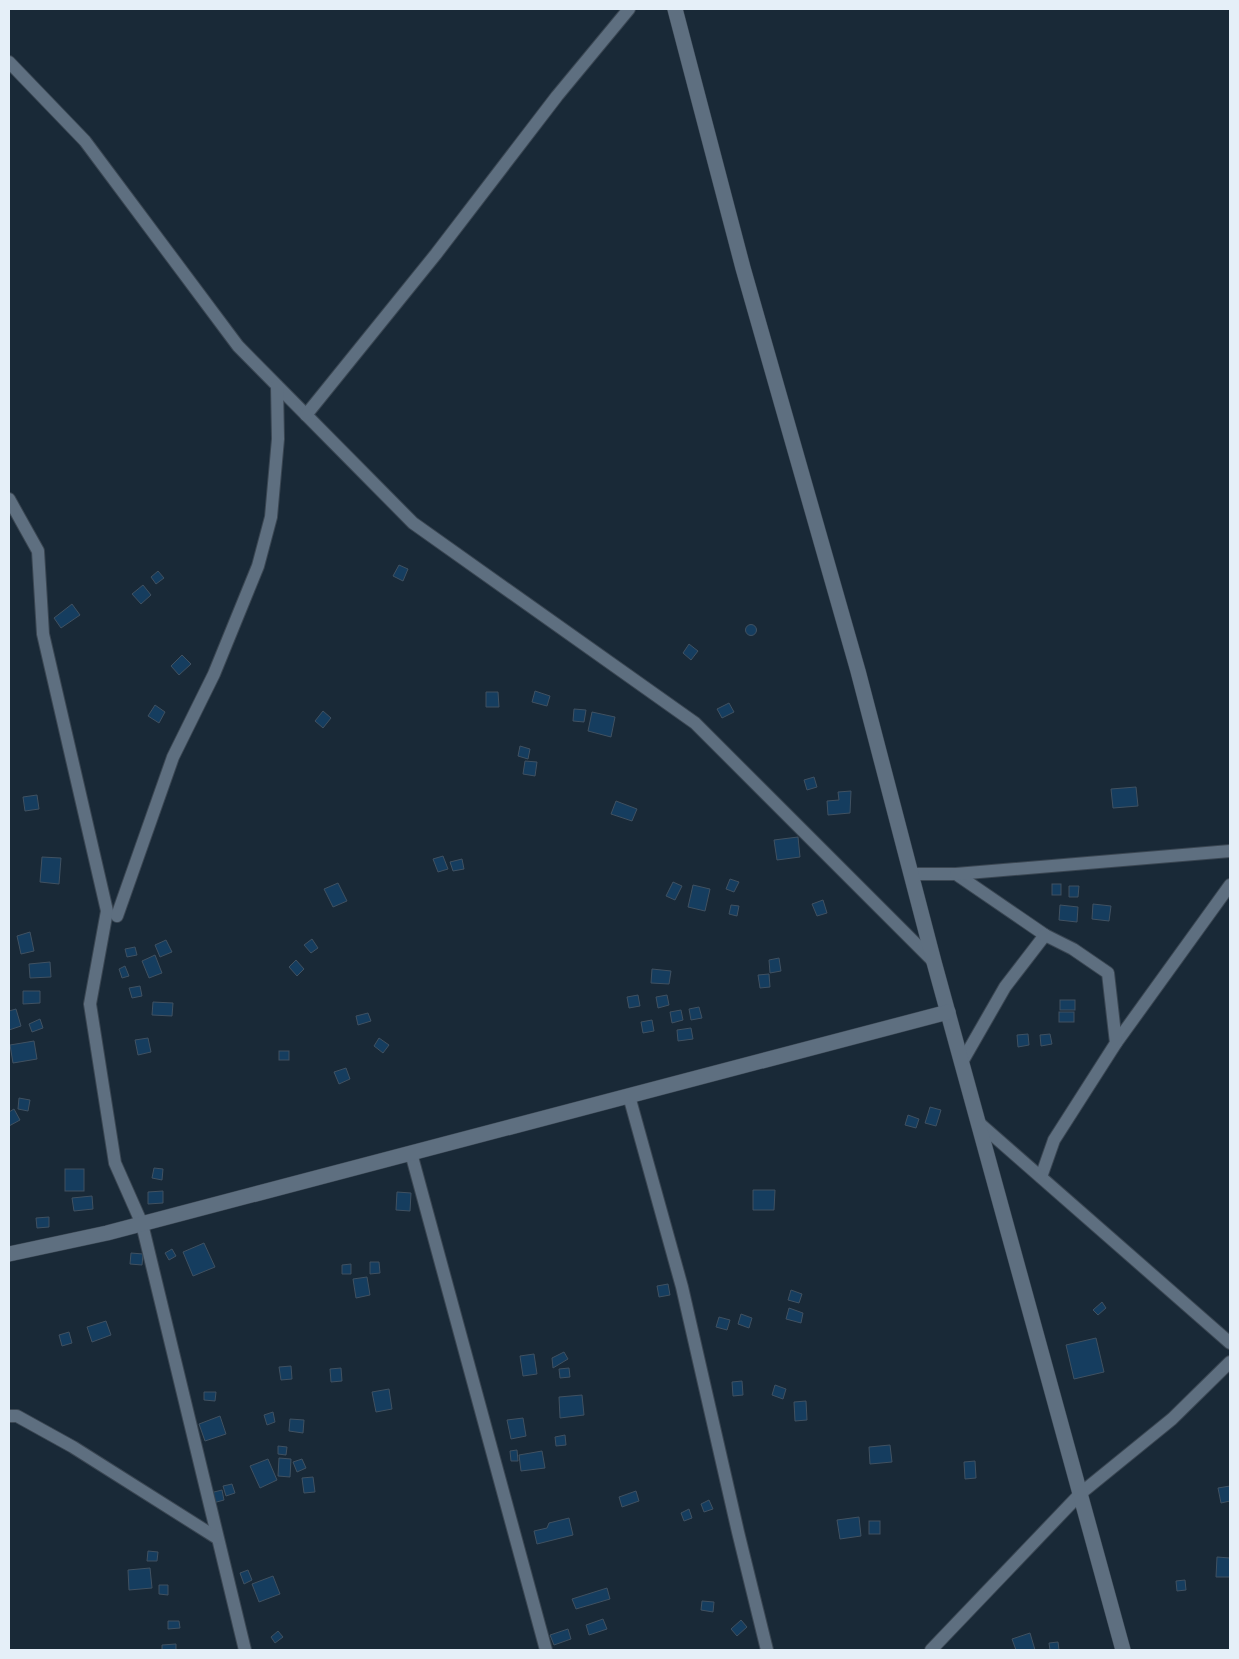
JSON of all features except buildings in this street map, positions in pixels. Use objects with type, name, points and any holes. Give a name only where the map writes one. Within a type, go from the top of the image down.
[{"type":"street","points":[[306,415],[436,254],[557,96],[629,9]]},
{"type":"street","points":[[676,9],[743,268],[858,671],[934,962],[1123,1650]]},
{"type":"street","points":[[9,62],[85,141],[238,346],[413,523],[695,723],[934,962]]},
{"type":"street","points":[[117,916],[172,757],[214,674],[258,566],[271,518],[278,439],[277,386]]},
{"type":"street","points":[[9,499],[38,551],[44,634],[107,911],[90,1004],[115,1162],[142,1224],[245,1650]]},
{"type":"street","points":[[911,874],[956,874],[1230,851]]},
{"type":"street","points":[[956,874],[1045,935],[1072,949],[1108,974],[1116,1043]]},
{"type":"street","points":[[1041,1176],[1054,1140],[1116,1043],[1230,885]]},
{"type":"street","points":[[962,1062],[1005,987],[1045,935]]},
{"type":"street","points":[[9,1254],[142,1224],[948,1012]]},
{"type":"street","points":[[629,1096],[682,1287],[738,1532],[768,1650]]},
{"type":"street","points":[[979,1122],[1230,1343]]},
{"type":"street","points":[[411,1153],[546,1650]]},
{"type":"street","points":[[930,1650],[1081,1492],[1172,1419],[1230,1362]]},
{"type":"street","points":[[9,1416],[17,1416],[73,1447],[217,1538]]}]
